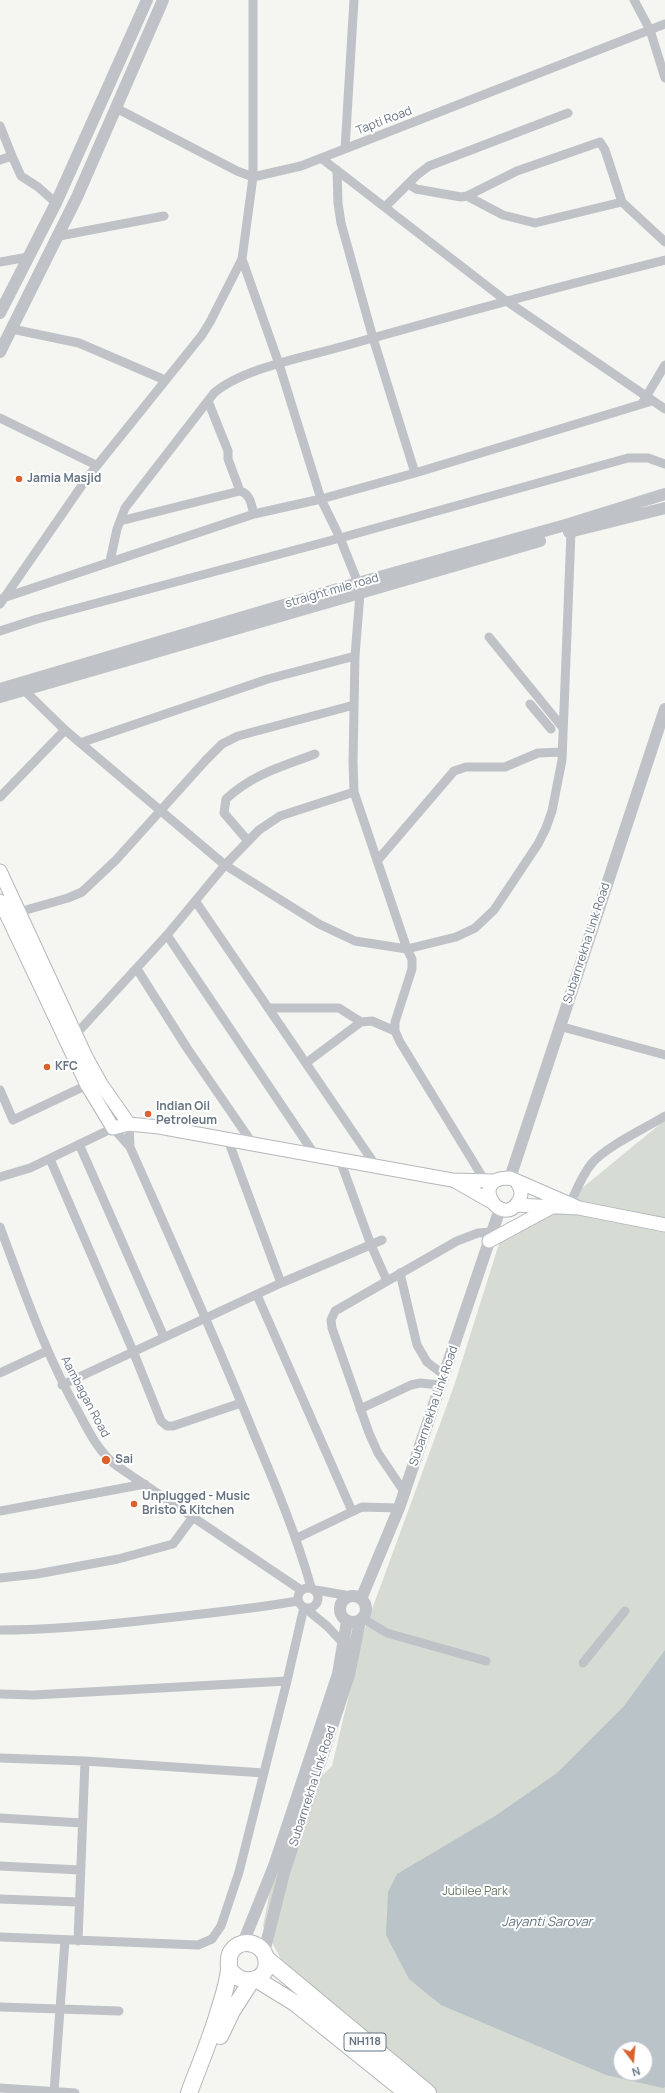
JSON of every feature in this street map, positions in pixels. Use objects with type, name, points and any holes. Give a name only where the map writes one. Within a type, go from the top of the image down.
[{"type":"highway","name":"NH118","points":[[243,1943],[251,1943],[259,1946],[265,1956],[428,2093]]},
{"type":"highway","points":[[189,2093],[214,2028],[229,1968],[228,1960],[230,1953],[236,1946],[243,1943]]},
{"type":"highway","points":[[200,2093],[224,2027],[235,2005],[254,1980],[262,1974],[266,1967],[265,1956]]},
{"type":"highway","name":"NH118","points":[[229,1968],[233,1975],[240,1980],[254,1980],[295,2003],[407,2093]]},
{"type":"main road","points":[[0,871],[101,1084],[129,1124]]},
{"type":"main road","points":[[0,901],[87,1085],[113,1128],[129,1124],[159,1127],[452,1180],[489,1181],[501,1177],[513,1180],[574,1206],[665,1225]]},
{"type":"main road","points":[[452,1180],[495,1205],[509,1210],[516,1205],[521,1198],[521,1190],[513,1180]]},
{"type":"main road","points":[[489,1181],[488,1194],[495,1205]]},
{"type":"main road","points":[[516,1205],[552,1207],[574,1206]]},
{"type":"main road","points":[[491,1237],[552,1207]]},
{"type":"street","points":[[0,313],[56,203],[147,0]]},
{"type":"street","points":[[0,352],[59,236],[163,0]]},
{"type":"street","points":[[1,601],[96,465],[191,350],[210,322],[242,259],[253,177],[253,0]]},
{"type":"street","points":[[345,149],[354,0]]},
{"type":"street","points":[[634,0],[650,30],[665,78]]},
{"type":"street","name":"Tapti Road","points":[[253,177],[301,166],[665,24]]},
{"type":"street","points":[[116,108],[237,171],[253,177]]},
{"type":"street","points":[[385,207],[429,166],[568,113]]},
{"type":"street","points":[[0,126],[21,176],[38,187],[56,203]]},
{"type":"street","points":[[408,184],[416,189],[461,197],[467,196],[517,171],[600,142],[605,150],[622,202],[665,242]]},
{"type":"street","points":[[0,160],[12,156]]},
{"type":"street","points":[[321,158],[505,300],[647,400],[665,409]]},
{"type":"street","points":[[337,170],[338,203],[341,223],[373,338],[415,473]]},
{"type":"street","points":[[467,196],[503,215],[535,223],[622,202]]},
{"type":"street","points":[[59,236],[164,216]]},
{"type":"street","points":[[0,262],[28,256]]},
{"type":"street","points":[[242,259],[279,364],[321,498],[340,538],[359,589],[355,656],[354,792],[407,949],[412,959],[412,969],[395,1022],[395,1031],[400,1042],[489,1181]]},
{"type":"street","points":[[110,561],[120,521],[125,508],[208,401],[226,383],[238,377],[279,364],[505,300],[665,260]]},
{"type":"street","points":[[12,329],[52,336],[79,343],[165,380]]},
{"type":"street","points":[[1,601],[110,561],[254,514],[415,473],[647,400],[665,365]]},
{"type":"street","points":[[208,401],[228,452],[228,459],[240,491]]},
{"type":"street","points":[[0,418],[96,465]]},
{"type":"street","points":[[0,631],[37,619],[340,538],[628,458],[648,458],[665,464]]},
{"type":"street","points":[[120,521],[240,491],[246,493],[249,497],[254,514]]},
{"type":"street","name":"straight mile road","points":[[0,697],[25,691],[359,589],[569,524],[664,492]]},
{"type":"street","name":"straight mile road","points":[[0,689],[359,589],[665,508]]},
{"type":"street","points":[[25,691],[64,730],[225,865],[335,932],[355,940],[407,949],[456,937],[475,928],[494,910],[546,828],[552,812],[562,752],[571,532]]},
{"type":"street","points":[[489,637],[563,728]]},
{"type":"street","points":[[80,743],[268,679],[355,656]]},
{"type":"street","points":[[530,704],[551,729]]},
{"type":"street","points":[[19,912],[68,898],[82,892],[116,860],[222,744],[238,736],[257,730],[354,705]]},
{"type":"street","name":"Subarnrekha Link Road","points":[[513,1180],[560,1026],[647,758],[662,732],[665,709]]},
{"type":"street","points":[[0,797],[64,730]]},
{"type":"street","points":[[377,861],[454,771],[466,767],[505,767],[538,752],[562,752]]},
{"type":"street","points":[[248,841],[224,813],[226,799],[247,781],[260,774],[315,754]]},
{"type":"street","points":[[77,1033],[167,935],[196,902],[225,865],[268,822],[280,816],[354,792]]},
{"type":"street","points":[[196,902],[376,1166]]},
{"type":"street","points":[[167,935],[316,1156]]},
{"type":"street","points":[[137,969],[187,1048],[253,1144]]},
{"type":"street","points":[[268,1008],[339,1008],[361,1022]]},
{"type":"street","points":[[306,1063],[361,1022],[372,1020],[395,1031]]},
{"type":"street","points":[[560,1026],[665,1055]]},
{"type":"street","points":[[0,1090],[13,1120],[87,1085]]},
{"type":"street","points":[[574,1206],[581,1180],[592,1163],[605,1151],[665,1116]]},
{"type":"street","points":[[129,1124],[130,1147]]},
{"type":"street","points":[[0,1177],[24,1170],[50,1159],[113,1128],[130,1147],[206,1317],[296,1538],[313,1589],[319,1595],[316,1605],[311,1608],[302,1605],[83,1627],[0,1630]]},
{"type":"street","points":[[228,1140],[281,1283]]},
{"type":"street","points":[[79,1144],[164,1337]]},
{"type":"street","points":[[50,1159],[133,1351],[161,1421],[167,1426],[173,1426],[241,1403]]},
{"type":"street","points":[[340,1160],[371,1245],[387,1281]]},
{"type":"street","name":"Subarnrekha Link Road","points":[[358,1598],[405,1492],[491,1237],[495,1205]]},
{"type":"street","name":"Aambagan Road","points":[[0,1227],[47,1351],[62,1384],[100,1451],[117,1466],[301,1590]]},
{"type":"street","points":[[405,1492],[378,1453],[360,1409],[332,1328],[331,1320],[335,1311],[466,1237],[478,1233],[491,1237]]},
{"type":"street","points":[[62,1384],[206,1317],[258,1295],[281,1283],[382,1240]]},
{"type":"street","points":[[400,1274],[417,1345],[427,1362],[442,1380]]},
{"type":"street","points":[[258,1295],[352,1511]]},
{"type":"street","name":"Aambagan Road","points":[[0,1373],[47,1351]]},
{"type":"street","points":[[360,1409],[411,1385],[442,1380]]},
{"type":"street","points":[[0,1511],[145,1484]]},
{"type":"street","points":[[296,1538],[352,1511],[372,1506],[399,1508]]},
{"type":"street","points":[[0,1578],[37,1574],[118,1559],[173,1544],[193,1517]]},
{"type":"street","points":[[344,1644],[327,1626],[302,1605],[298,1595],[301,1590],[305,1588],[358,1598]]},
{"type":"street","name":"Subarnrekha Link Road","points":[[356,1620],[343,1617],[341,1606],[344,1600],[358,1598]]},
{"type":"street","name":"Subarnrekha Link Road","points":[[243,1943],[279,1852],[338,1674],[344,1644],[356,1620],[366,1610],[358,1598]]},
{"type":"street","points":[[0,1937],[198,1945],[212,1939],[221,1926],[239,1872],[287,1681],[302,1605]]},
{"type":"street","points":[[583,1663],[625,1611]]},
{"type":"street","points":[[356,1620],[387,1633],[486,1661]]},
{"type":"street","name":"Subarnrekha Link Road","points":[[265,1956],[284,1873],[345,1688],[353,1659],[356,1620]]},
{"type":"street","points":[[0,1694],[41,1695],[287,1681]]},
{"type":"street","points":[[0,1758],[85,1761],[264,1773]]},
{"type":"street","points":[[78,1941],[85,1761]]},
{"type":"street","points":[[0,1818],[82,1823]]},
{"type":"street","points":[[0,1866],[80,1870]]},
{"type":"street","points":[[0,1899],[80,1902]]},
{"type":"street","points":[[54,2092],[65,1940]]},
{"type":"street","points":[[0,2007],[119,2011]]},
{"type":"street","points":[[0,2088],[75,2093]]},
{"type":"green space","name":"Jubilee Park","points":[[665,1120],[665,2093],[429,2093],[295,1985],[263,1926],[276,1860],[306,1791],[332,1766],[364,1631],[455,1383],[504,1228],[576,1193]]},
{"type":"water","name":"Jayanti Sarovar","points":[[665,1650],[665,2087],[663,2088],[632,2081],[653,2081],[653,2041],[613,2041],[613,2077],[606,2075],[441,2005],[409,1979],[386,1935],[388,1892],[397,1874],[495,1816],[557,1773],[624,1706]]},
{"type":"place","name":"Jamia Masjid","points":[[19,479]]},
{"type":"place","name":"KFC","points":[[47,1067]]},
{"type":"place","name":"Indian Oil Petroleum","points":[[148,1114]]},
{"type":"place","name":"Sai","points":[[106,1460]]},
{"type":"place","name":"Unplugged - Music Bristo & Kitchen","points":[[134,1504]]}]
